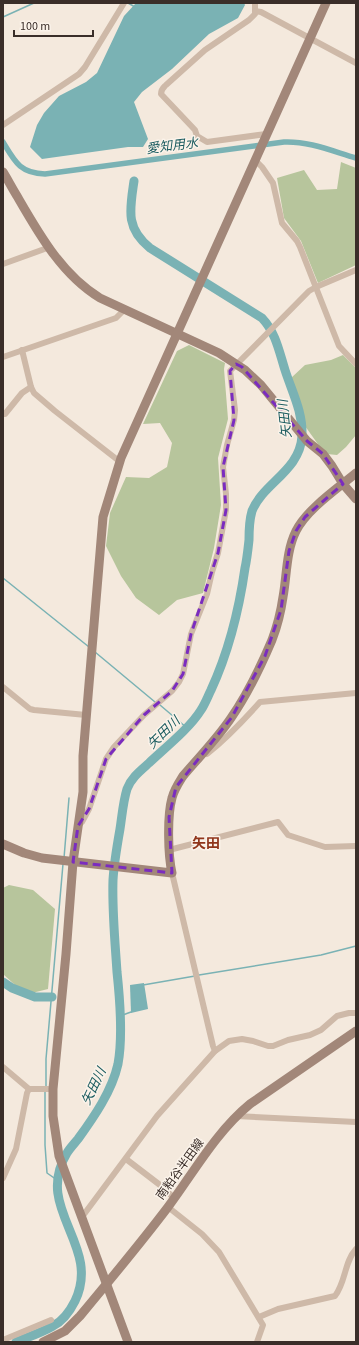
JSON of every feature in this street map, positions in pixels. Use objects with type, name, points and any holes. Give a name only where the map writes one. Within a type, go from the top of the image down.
[{"type":"street","points":[[255,3],[255,14],[249,20],[199,55],[166,85],[161,94],[195,130],[197,136],[207,142],[265,137]]},
{"type":"street","points":[[128,1342],[59,1156],[52,1116],[53,1089],[73,862],[83,792],[82,756],[103,517],[120,461],[326,3]]},
{"type":"street","points":[[3,125],[78,74],[85,67],[123,4]]},
{"type":"street","points":[[255,11],[261,12],[356,63]]},
{"type":"street","points":[[257,156],[273,183],[282,223],[296,241],[339,346],[356,364]]},
{"type":"street","points":[[4,174],[65,269],[81,285],[100,298],[219,353],[242,367],[261,385],[307,441],[323,454],[343,484],[356,500]]},
{"type":"street","points":[[3,264],[50,247]]},
{"type":"street","points":[[78,826],[89,810],[106,759],[114,747],[144,714],[172,691],[183,674],[190,639],[207,594],[218,553],[226,510],[223,467],[235,410],[230,370],[309,291],[356,270]]},
{"type":"street","points":[[3,357],[116,318],[124,310]]},
{"type":"street","points":[[22,350],[31,387],[34,393],[120,461]]},
{"type":"street","points":[[3,414],[5,414],[22,393],[31,387]]},
{"type":"street","points":[[215,1051],[172,872],[169,850],[169,817],[171,800],[176,787],[183,776],[223,729],[241,702],[272,639],[284,596],[289,551],[296,531],[305,517],[313,509],[356,473]]},
{"type":"street","points":[[3,687],[30,709],[86,715]]},
{"type":"street","points":[[202,754],[205,755],[228,736],[243,722],[260,702],[356,693]]},
{"type":"street","points":[[169,850],[278,822],[288,835],[325,847],[356,846]]},
{"type":"street","points":[[3,844],[24,853],[42,858],[172,872]]},
{"type":"street","points":[[82,1217],[157,1116],[215,1051],[229,1041],[242,1039],[273,1046],[288,1040],[310,1035],[321,1030],[337,1016],[348,1013],[356,1013]]},
{"type":"street","name":"南粕谷半田線","points":[[44,1342],[65,1331],[80,1316],[168,1207],[224,1128],[236,1116],[250,1104],[356,1031]]},
{"type":"street","points":[[3,1067],[30,1089],[53,1089]]},
{"type":"street","points":[[3,1178],[16,1149],[27,1094],[30,1089]]},
{"type":"street","points":[[236,1116],[356,1122]]},
{"type":"street","points":[[126,1159],[160,1184],[174,1198]]},
{"type":"street","points":[[168,1207],[202,1234],[219,1252],[263,1325],[257,1342]]},
{"type":"street","points":[[259,1317],[278,1309],[335,1296],[340,1290],[353,1252],[356,1249]]},
{"type":"street","points":[[3,1340],[51,1320]]},
{"type":"highlighted area","points":[[236,364],[242,367],[307,441],[323,454],[343,484],[305,517],[296,531],[289,551],[281,610],[265,656],[232,717],[176,787],[169,817],[172,873],[73,862],[78,826],[89,809],[106,759],[144,715],[172,691],[183,674],[191,634],[218,553],[226,510],[223,467],[234,420],[230,371]]},
{"type":"green space","points":[[341,162],[356,168],[356,265],[318,283],[301,241],[284,218],[277,178],[304,170],[317,190],[337,189]]},
{"type":"green space","points":[[189,345],[225,363],[224,369],[228,419],[218,458],[221,505],[214,548],[203,593],[177,600],[159,615],[136,598],[121,576],[106,546],[110,513],[126,477],[149,478],[167,467],[172,443],[160,423],[143,424],[177,351]]},
{"type":"green space","points":[[343,355],[356,368],[356,435],[337,455],[327,454],[305,426],[301,405],[291,378],[305,365],[331,360]]},
{"type":"green space","points":[[9,885],[33,890],[55,909],[48,989],[32,993],[15,985],[3,974],[3,888]]},
{"type":"water","points":[[136,3],[244,3],[245,5],[238,18],[209,34],[172,69],[142,92],[134,102],[148,139],[143,147],[128,147],[42,159],[30,147],[37,125],[44,113],[59,96],[86,82],[97,73],[124,16]]},
{"type":"water","points":[[144,983],[148,1009],[131,1013],[130,985]]},
{"type":"waterway","points":[[3,17],[34,3]]},
{"type":"waterway","points":[[128,3],[135,7]]},
{"type":"waterway","name":"愛知用水","points":[[3,142],[15,161],[24,169],[45,174],[284,142],[302,143],[356,158]]},
{"type":"waterway","name":"矢田川","points":[[16,1342],[39,1333],[57,1324],[63,1319],[75,1301],[81,1281],[80,1262],[62,1210],[58,1192],[59,1173],[67,1153],[84,1131],[107,1094],[115,1074],[120,1053],[120,1018],[114,926],[113,880],[127,789],[136,775],[177,738],[190,724],[205,703],[223,660],[240,599],[247,558],[252,511],[264,492],[295,459],[300,448],[302,436],[301,419],[271,330],[262,318],[150,248],[142,241],[136,233],[131,218],[131,200],[134,181]]},
{"type":"waterway","points":[[3,578],[89,647]]},
{"type":"waterway","points":[[95,652],[155,702]]},
{"type":"waterway","points":[[160,705],[187,728]]},
{"type":"waterway","points":[[64,858],[69,798]]},
{"type":"waterway","points":[[46,1087],[46,1059],[63,864]]},
{"type":"waterway","points":[[199,975],[321,955],[356,946]]},
{"type":"waterway","points":[[143,985],[195,976]]},
{"type":"waterway","points":[[3,982],[12,988],[35,997],[52,997]]},
{"type":"waterway","points":[[120,1016],[131,1012]]},
{"type":"waterway","points":[[45,1091],[45,1145],[47,1173],[57,1180]]},
{"type":"district","name":"矢田","points":[[206,843]]}]
